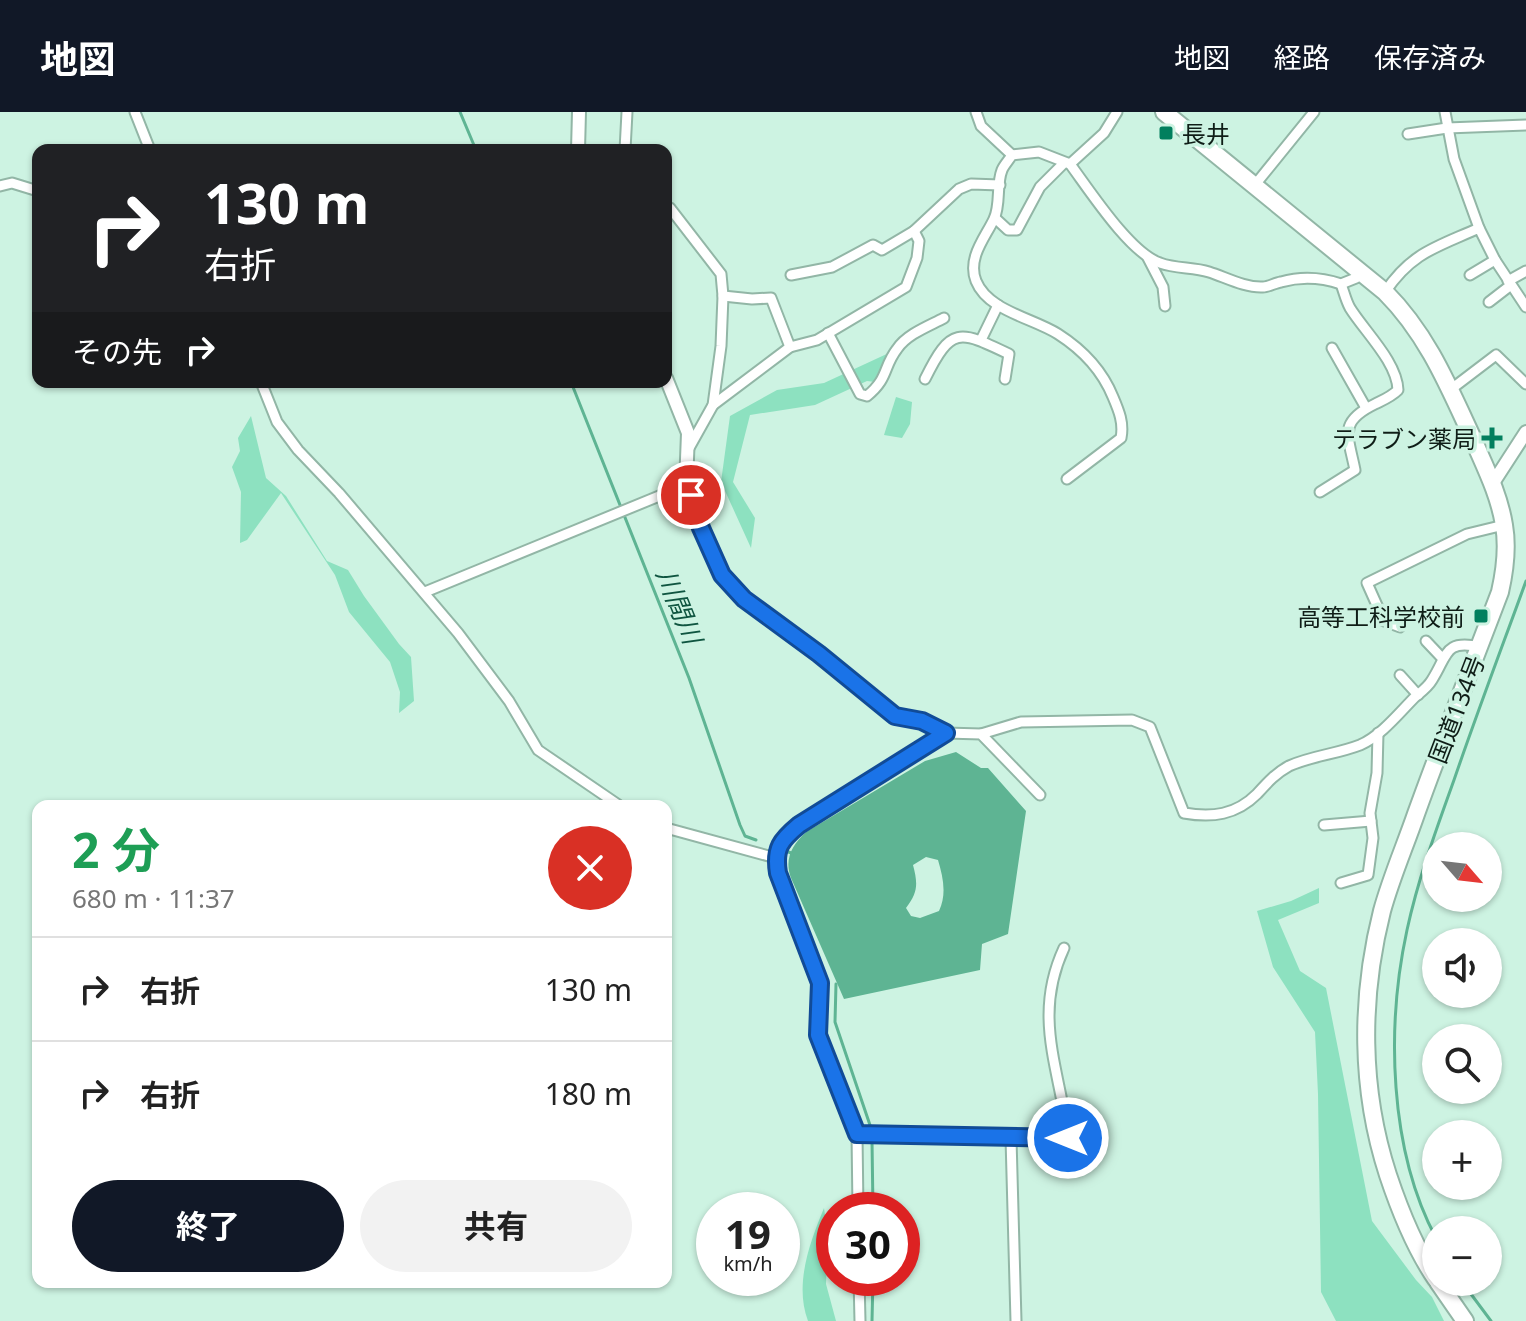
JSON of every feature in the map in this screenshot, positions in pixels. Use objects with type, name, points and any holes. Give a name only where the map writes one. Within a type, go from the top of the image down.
[{"type":"highway","name":"国道134号","points":[[1164,112],[1385,292],[1415,324],[1493,483],[1504,525],[1505,568],[1500,592],[1441,743],[1383,909],[1367,994],[1366,1044],[1376,1128],[1399,1207],[1422,1255]]},
{"type":"highway","name":"国道134号","points":[[1448,1296],[1465,1321]]},
{"type":"street","points":[[135,112],[148,144]]},
{"type":"street","points":[[578,144],[579,112]]},
{"type":"street","points":[[625,144],[627,112]]},
{"type":"street","points":[[976,112],[981,126],[1012,155],[1039,152],[1067,164],[1113,222],[1135,244],[1139,253],[1162,264],[1204,270],[1263,287],[1303,277],[1341,284],[1356,278],[1361,272]]},
{"type":"street","points":[[995,218],[1008,230],[1017,230],[1040,187],[1104,133],[1117,112]]},
{"type":"street","points":[[1254,186],[1314,112]]},
{"type":"street","points":[[1445,112],[1454,159],[1479,228],[1495,260],[1526,307]]},
{"type":"street","points":[[1408,134],[1447,128],[1526,125]]},
{"type":"street","points":[[1012,155],[1001,172],[995,218],[977,248],[976,280],[982,292],[998,305],[1057,333],[1098,367],[1118,408],[1123,427],[1121,438],[1067,479]]},
{"type":"street","points":[[0,186],[12,183],[32,189]]},
{"type":"street","points":[[791,275],[832,267],[873,245],[882,250],[914,231],[959,189],[971,184],[1000,185]]},
{"type":"street","points":[[672,211],[721,274],[723,296],[721,346],[713,405],[689,449]]},
{"type":"street","points":[[1385,292],[1396,275],[1418,255],[1479,228]]},
{"type":"street","points":[[713,405],[790,347],[817,340],[906,287],[918,250],[919,241],[914,231]]},
{"type":"street","points":[[1148,258],[1163,287],[1165,306]]},
{"type":"street","points":[[1470,275],[1495,260]]},
{"type":"street","points":[[1489,302],[1526,271]]},
{"type":"street","points":[[1320,492],[1355,470],[1348,429],[1351,420],[1398,390],[1397,381],[1373,338],[1349,306],[1341,284]]},
{"type":"street","points":[[723,296],[771,298],[790,347]]},
{"type":"street","points":[[981,340],[998,305]]},
{"type":"street","points":[[828,333],[860,394],[867,396],[884,378],[897,347],[916,332],[944,318]]},
{"type":"street","points":[[925,379],[936,356],[950,339],[962,335],[981,340],[1009,354],[1005,379]]},
{"type":"street","points":[[1332,348],[1366,408]]},
{"type":"street","points":[[1450,390],[1496,355],[1526,384]]},
{"type":"street","points":[[263,388],[277,422],[298,450],[425,592],[509,701],[538,750],[611,800]]},
{"type":"street","points":[[670,388],[688,433],[686,485],[701,528],[722,575],[744,599],[819,654],[895,716],[922,721],[946,733],[981,734],[1021,722],[1132,720],[1150,727],[1184,813],[1205,817],[1224,815],[1241,806],[1272,777],[1290,766],[1362,744],[1431,683],[1454,645],[1464,643],[1480,647]]},
{"type":"street","points":[[1493,483],[1526,432]]},
{"type":"street","points":[[425,592],[686,485]]},
{"type":"street","points":[[1400,627],[1384,621],[1367,583],[1467,534],[1504,525]]},
{"type":"street","points":[[1426,641],[1443,659]]},
{"type":"street","points":[[1400,675],[1418,695]]},
{"type":"street","points":[[858,1192],[857,1134],[818,1035],[820,983],[778,873],[776,858],[783,839],[799,825],[946,733]]},
{"type":"street","points":[[1341,883],[1368,875],[1378,733]]},
{"type":"street","points":[[981,734],[1040,795]]},
{"type":"street","points":[[1324,825],[1371,821]]},
{"type":"street","points":[[672,830],[776,858]]},
{"type":"street","points":[[857,1134],[1068,1138],[1063,1096],[1053,1065],[1048,1017],[1053,971],[1064,948]]},
{"type":"street","points":[[1011,1138],[1016,1321]]},
{"type":"street","points":[[859,1296],[860,1321]]},
{"type":"shaded area","points":[[891,352],[875,382],[867,381],[815,405],[750,415],[733,482],[755,518],[751,548],[721,482],[730,416],[777,390],[824,383]]},
{"type":"shaded area","points":[[896,397],[912,402],[910,424],[902,438],[884,435]]},
{"type":"shaded area","points":[[251,416],[266,478],[286,496],[327,561],[348,570],[411,657],[414,701],[399,713],[400,692],[390,662],[349,612],[335,575],[281,493],[247,540],[240,543],[241,492],[232,467],[240,451],[238,438]]},
{"type":"shaded area","points":[[956,752],[981,768],[988,768],[1026,811],[1008,934],[982,944],[980,970],[844,999],[791,878],[788,865],[791,853],[806,832],[925,761]],"holes":[[[926,857],[938,860],[944,892],[939,911],[920,918],[911,916],[906,908],[916,888],[913,865]]]},
{"type":"shaded area","points":[[1319,888],[1319,903],[1278,920],[1300,971],[1326,988],[1372,1221],[1422,1286],[1422,1296],[1432,1297],[1444,1321],[1336,1321],[1321,1292],[1315,1032],[1273,967],[1257,911],[1291,901]]},
{"type":"shaded area","points":[[816,1230],[816,1296],[829,1296],[836,1321],[808,1321],[803,1278]]},
{"type":"waterway","name":"川間川","points":[[460,112],[473,144]]},
{"type":"waterway","name":"川間川","points":[[573,388],[689,678],[740,825],[745,836],[756,840]]},
{"type":"waterway","points":[[1426,1216],[1409,1166],[1396,1087],[1396,1007],[1400,967],[1411,911],[1428,855],[1526,581]]},
{"type":"waterway","name":"川間川","points":[[784,850],[792,856]]},
{"type":"waterway","name":"川間川","points":[[836,984],[835,1022],[872,1131]]},
{"type":"waterway","name":"川間川","points":[[872,1141],[873,1192]]},
{"type":"waterway","name":"川間川","points":[[872,1321],[873,1296]]},
{"type":"waterway","points":[[1472,1296],[1491,1321]]},
{"type":"place","name":"長井","points":[[1166,133]]},
{"type":"place","name":"テラブン薬局","points":[[1492,438]]},
{"type":"place","name":"高等工科学校前","points":[[1481,616]]},
{"type":"route","points":[[691,495],[701,528],[722,575],[744,599],[819,654],[895,716],[922,721],[946,733],[799,825],[783,839],[776,858],[778,873],[820,983],[818,1035],[857,1134],[1068,1138]]}]
